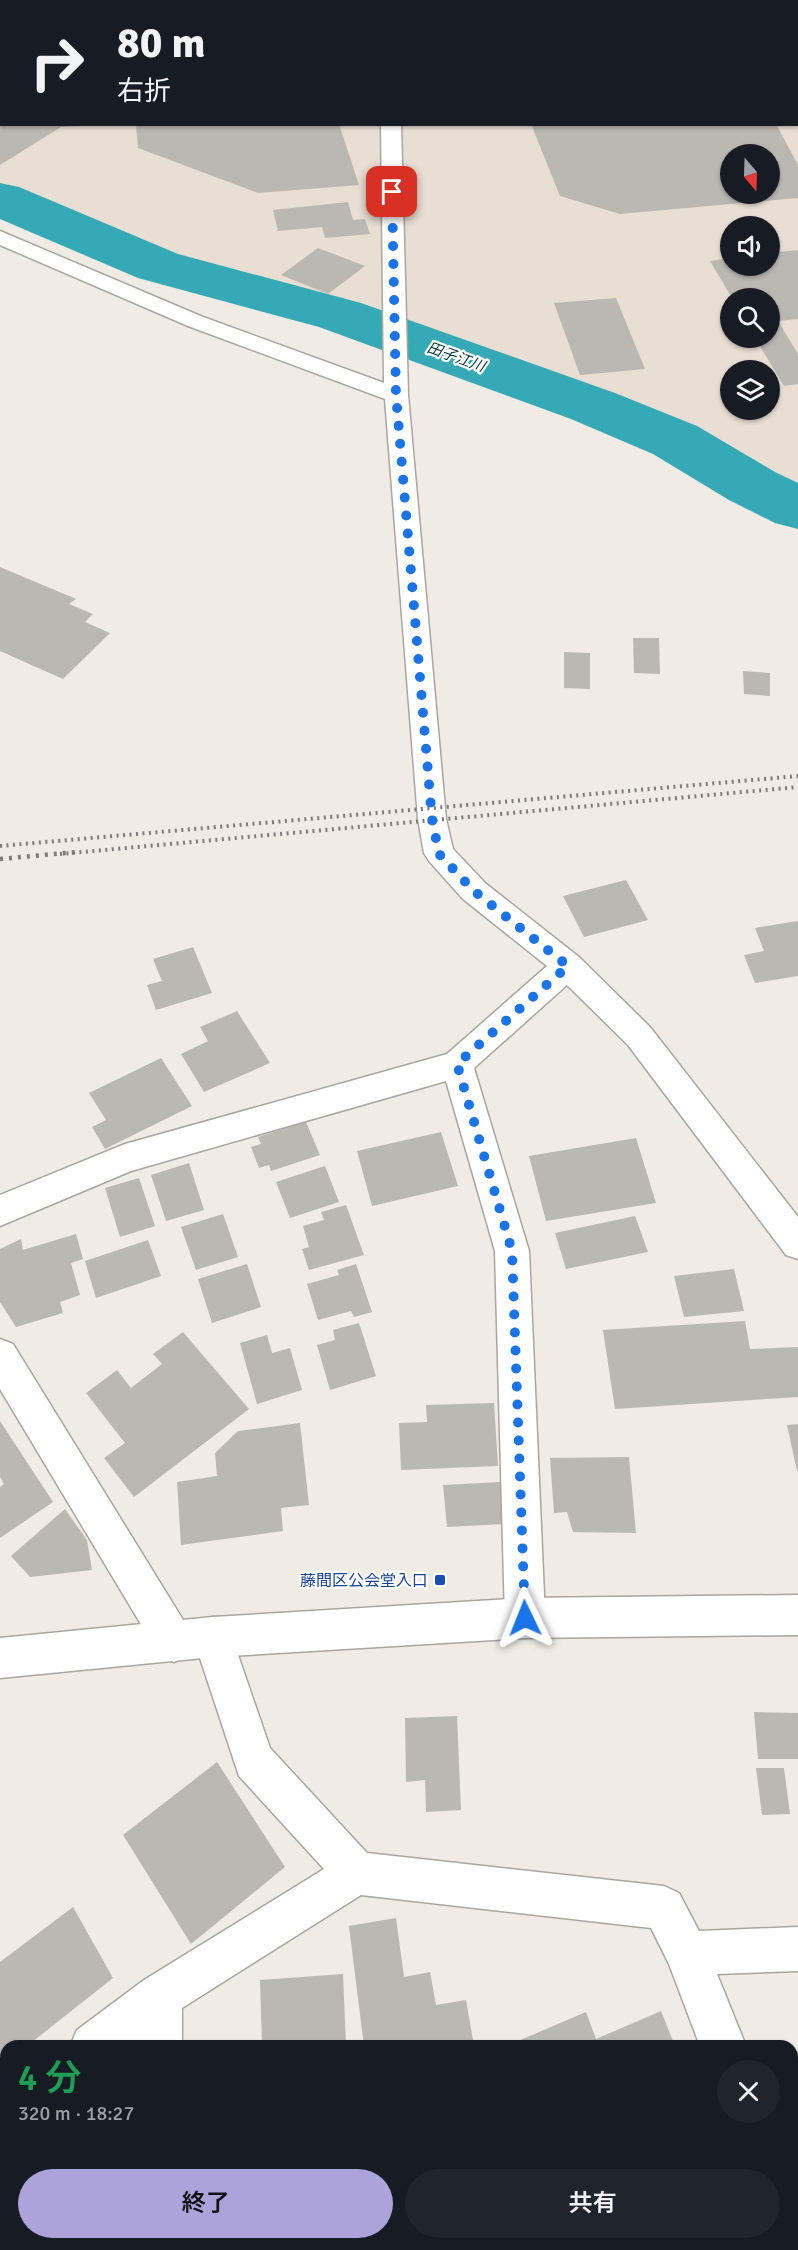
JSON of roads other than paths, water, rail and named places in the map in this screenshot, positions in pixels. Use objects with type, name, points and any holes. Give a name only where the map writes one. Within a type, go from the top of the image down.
[{"type":"street","points":[[391,126],[396,395],[432,819],[439,854],[474,891],[568,966],[639,1036],[798,1244]]},
{"type":"street","points":[[0,237],[83,276],[329,372],[396,395]]},
{"type":"street","points":[[0,1211],[125,1158],[457,1064],[568,966]]},
{"type":"street","points":[[457,1064],[512,1251],[525,1618]]},
{"type":"street","points":[[0,1356],[194,1640],[254,1761],[357,1873]]},
{"type":"street","points":[[0,1658],[194,1640],[525,1618],[798,1615]]},
{"type":"street","points":[[101,2040],[160,1996],[357,1873],[664,1908],[687,1953],[721,2040]]},
{"type":"street","points":[[687,1953],[798,1949]]},
{"type":"street","points":[[159,2040],[160,1996]]},
{"type":"waterway","name":"田子江川","points":[[0,199],[158,266],[340,315],[593,406],[675,440],[752,486],[798,508]]},
{"type":"railway","points":[[0,846],[798,776]]},
{"type":"railway","points":[[60,854],[798,787]]},
{"type":"railway","points":[[0,859],[76,852]]},
{"type":"place","name":"藤間区公会堂入口","points":[[440,1580]]}]
